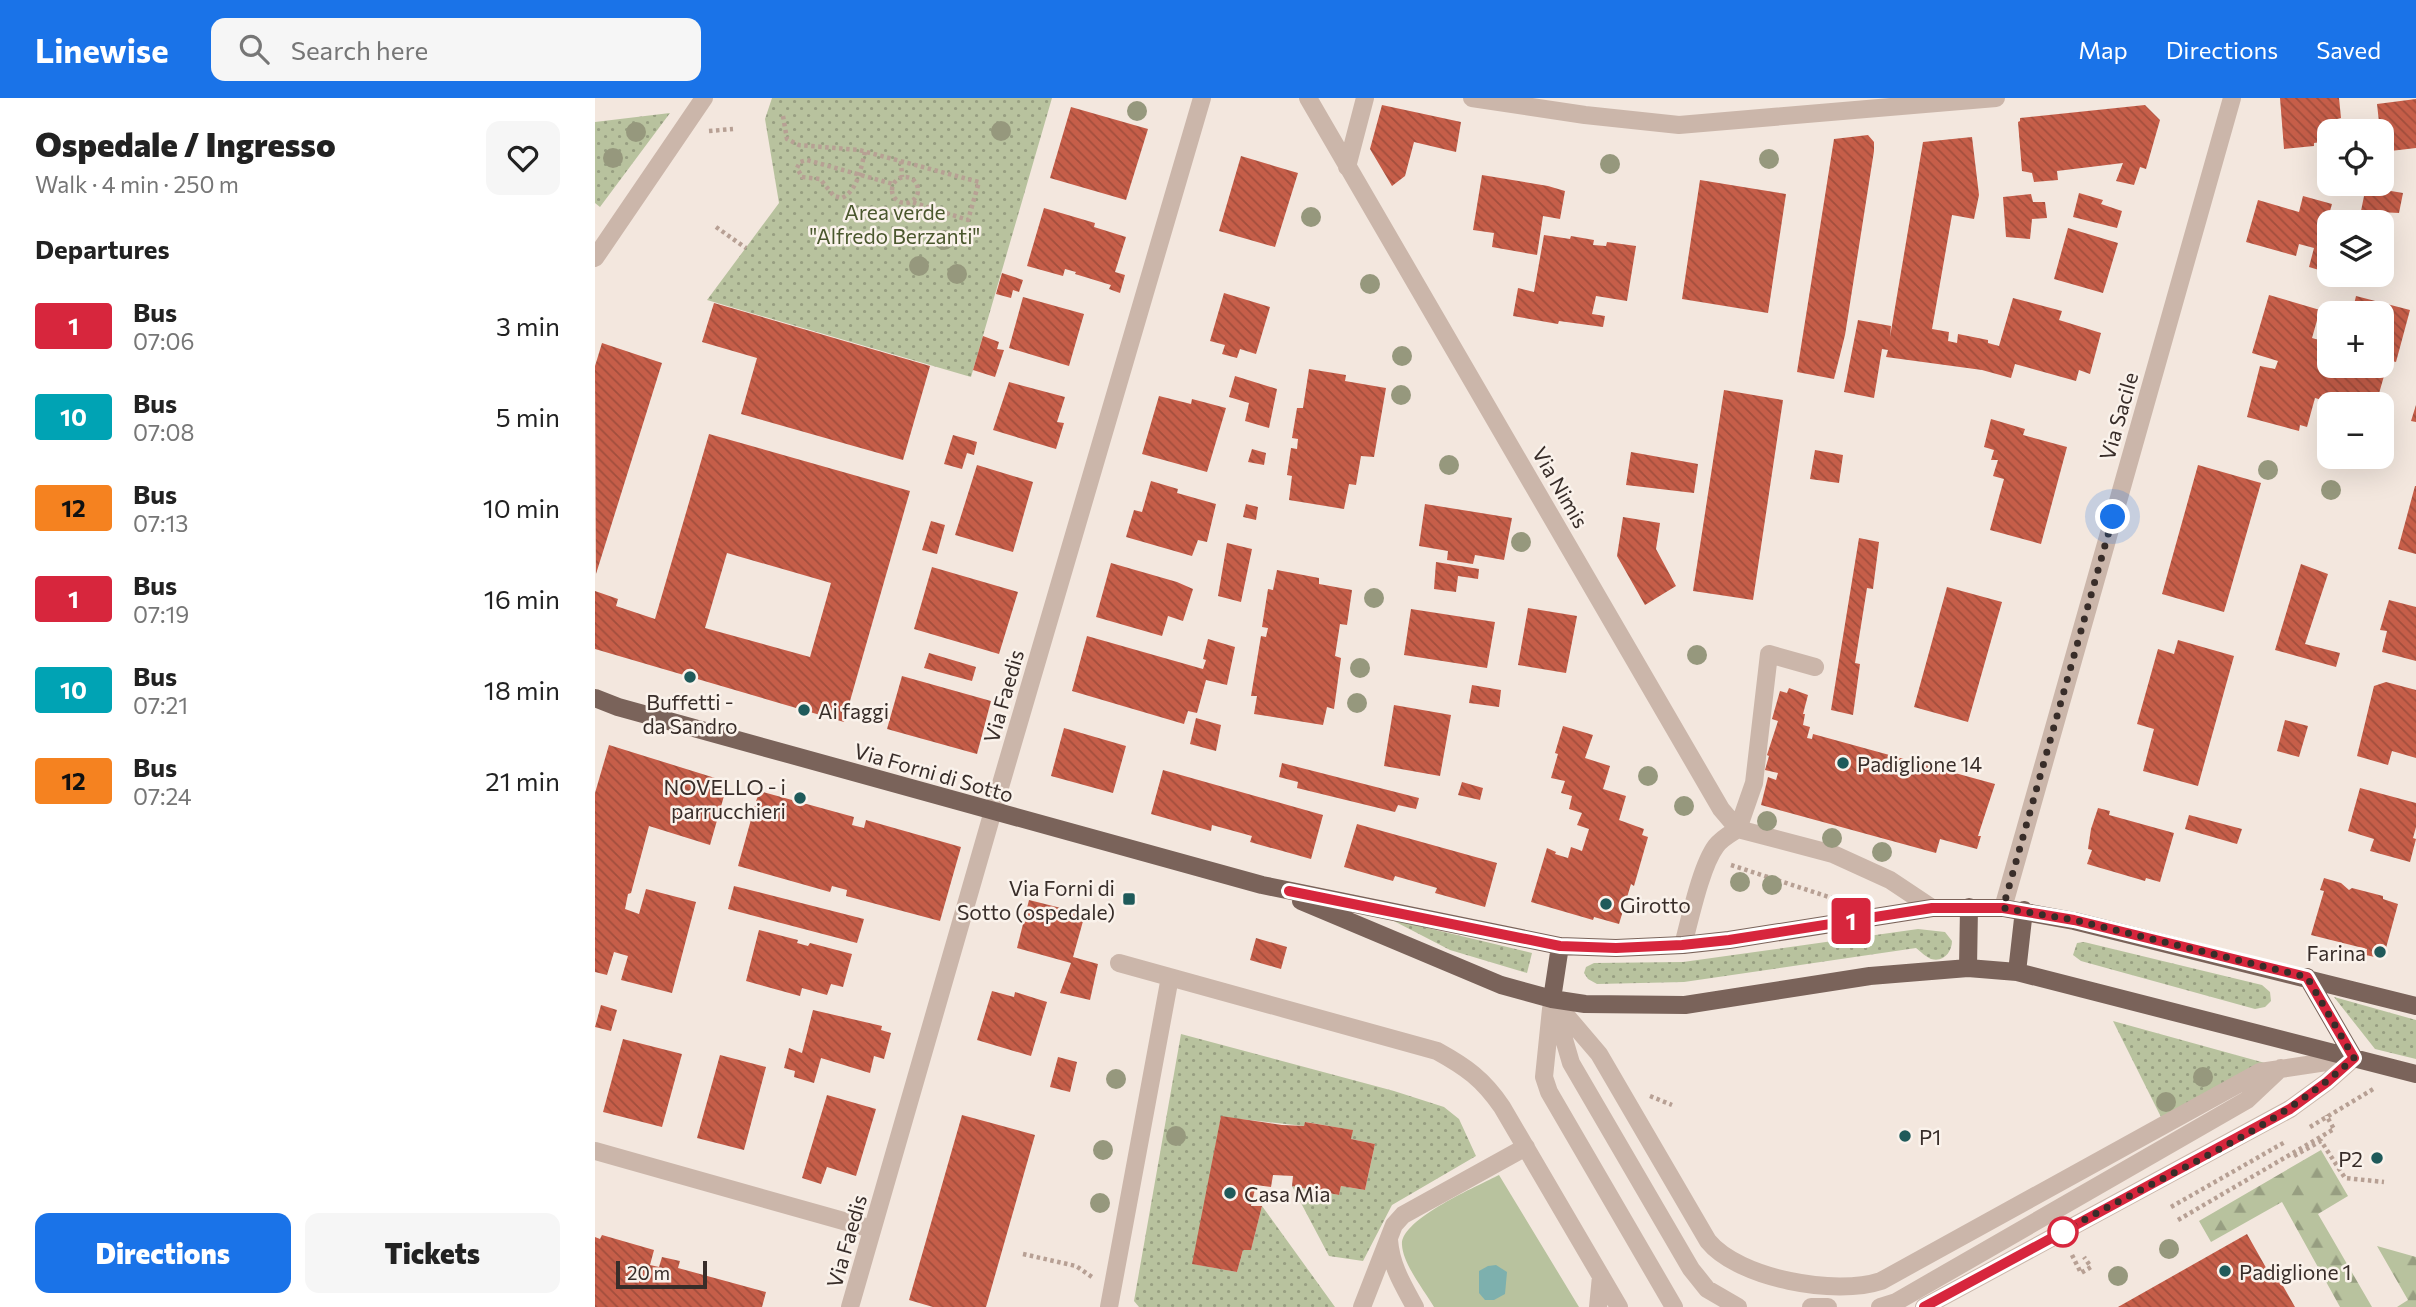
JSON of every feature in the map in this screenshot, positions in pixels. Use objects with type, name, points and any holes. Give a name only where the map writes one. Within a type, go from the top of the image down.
[{"type":"main road","name":"Via Forni di Sotto","points":[[595,698],[1262,885],[1560,946],[1616,948],[1682,945],[1932,908],[2003,908],[2024,910],[2307,977],[2416,1006]]},
{"type":"main road","name":"Via Forni di Sotto","points":[[1262,885],[1501,985],[1552,999],[1616,1005],[1685,1005],[1870,976],[1968,968],[2017,972],[2416,1074]]},
{"type":"main road","points":[[1968,968],[1969,907]]},
{"type":"main road","points":[[2017,972],[2024,910]]},
{"type":"main road","points":[[1552,999],[1560,946]]},
{"type":"main road","points":[[2307,977],[2354,1058]]},
{"type":"street","points":[[595,258],[704,98]]},
{"type":"street","name":"Via Faedis","points":[[850,1307],[1202,98]]},
{"type":"street","name":"Via Nimis","points":[[1308,98],[1714,797],[1728,820],[1738,829]]},
{"type":"street","points":[[1347,167],[1365,98]]},
{"type":"street","points":[[1472,98],[1585,115],[1679,125],[1926,101],[1996,98]]},
{"type":"street","name":"Via Sacile","points":[[2003,908],[2232,98]]},
{"type":"street","points":[[1682,945],[1707,865],[1715,848],[1725,836],[1738,829],[1754,783],[1769,654],[1815,667]]},
{"type":"street","points":[[1738,829],[1833,854],[1890,880],[1932,908]]},
{"type":"street","points":[[1119,963],[1437,1051],[1467,1067],[1488,1087],[1619,1307]]},
{"type":"street","points":[[1109,1307],[1170,977]]},
{"type":"street","points":[[1552,999],[1599,1054],[1708,1241],[1717,1251],[1727,1259],[1754,1271],[1833,1287],[1866,1286],[1881,1281],[2260,1072],[2354,1058]]},
{"type":"street","points":[[1552,999],[1571,1063],[1691,1269],[1707,1289],[1738,1307]]},
{"type":"street","points":[[1552,999],[1544,1077],[1549,1092],[1674,1307]]},
{"type":"street","points":[[1924,1307],[2290,1109],[2354,1058]]},
{"type":"street","points":[[1888,1305],[2247,1100],[2281,1068]]},
{"type":"street","points":[[1362,1307],[1394,1225],[1411,1210],[1526,1147]]},
{"type":"street","points":[[595,1151],[872,1229]]},
{"type":"street","points":[[1389,1237],[1390,1256],[1395,1271],[1415,1307]]},
{"type":"street","points":[[1598,1307],[1601,1276]]},
{"type":"street","points":[[1811,1307],[1828,1307]]},
{"type":"path","points":[[783,116],[787,139],[799,145],[865,152],[979,183],[968,220],[912,202],[903,204],[896,200],[892,192],[893,184],[902,177],[917,183],[918,196],[912,202]]},
{"type":"path","points":[[865,152],[858,175],[850,192],[838,198],[825,183],[815,177],[802,177],[797,168],[800,162],[807,160],[858,175],[893,184]]},
{"type":"path","points":[[901,162],[902,177]]},
{"type":"path","points":[[716,227],[746,248]]},
{"type":"path","points":[[1746,870],[1749,860]]},
{"type":"path","points":[[1725,864],[1843,901]]},
{"type":"path","points":[[2318,1123],[2374,1088],[2385,1091]]},
{"type":"path","points":[[1646,1089],[1650,1096],[1672,1105]]},
{"type":"path","points":[[2178,1220],[2334,1129],[2323,1111]]},
{"type":"path","points":[[2287,1157],[2289,1160],[2321,1141],[2345,1178],[2384,1182]]},
{"type":"path","points":[[2172,1206],[2259,1158]]},
{"type":"path","points":[[1023,1254],[1076,1266]]},
{"type":"path","points":[[2072,1255],[2081,1273],[2091,1268],[2084,1257]]},
{"type":"green space","name":"Area verde \"Alfredo Berzanti\"","points":[[772,98],[1052,98],[971,377],[707,300],[779,203],[765,119]]},
{"type":"green space","points":[[670,113],[600,207],[595,203],[595,122]]},
{"type":"green space","points":[[1390,919],[1532,953],[1527,973],[1450,950]]},
{"type":"green space","points":[[1918,929],[1945,932],[1952,941],[1951,949],[1936,960],[1916,948],[1684,982],[1597,984],[1584,973],[1586,967],[1594,963],[1683,962]]},
{"type":"green space","points":[[2084,942],[2262,985],[2270,992],[2271,1001],[2265,1007],[2255,1009],[2081,961],[2073,955],[2077,943]]},
{"type":"green space","points":[[2334,997],[2416,1020],[2416,1059],[2375,1049]]},
{"type":"green space","points":[[2113,1021],[2265,1063],[2161,1117]]},
{"type":"green space","points":[[1181,1034],[1444,1107],[1459,1119],[1476,1156],[1392,1205],[1363,1261],[1329,1256],[1292,1186],[1339,1195],[1341,1186],[1365,1190],[1375,1144],[1351,1139],[1352,1130],[1306,1122],[1304,1126],[1221,1117],[1193,1264],[1237,1272],[1243,1250],[1251,1250],[1262,1206],[1335,1307],[1139,1307],[1134,1301]]},
{"type":"green space","points":[[2321,1150],[2348,1196],[2318,1214],[2372,1307],[2340,1307],[2282,1202],[2211,1242],[2199,1221]]},
{"type":"green space","points":[[1499,1175],[1579,1307],[1434,1307],[1415,1277],[1402,1245],[1405,1235],[1413,1225],[1442,1204]]},
{"type":"green space","points":[[2377,1246],[2416,1257],[2416,1307],[2397,1307],[2408,1300]]},
{"type":"water","points":[[1496,1265],[1507,1272],[1505,1294],[1494,1300],[1485,1300],[1479,1293],[1479,1271]]},
{"type":"building","points":[[2280,98],[2339,98],[2341,118],[2317,119],[2317,143],[2314,146],[2284,149]]},
{"type":"building","points":[[2416,99],[2416,148],[2394,151],[2394,119],[2379,119],[2377,104]]},
{"type":"building","points":[[1382,105],[1461,122],[1456,152],[1414,142],[1405,176],[1392,186],[1370,149]]},
{"type":"building","points":[[2145,105],[2160,120],[2146,169],[2140,167],[2134,185],[2116,181],[2123,163],[2057,171],[2058,180],[2034,182],[2032,173],[2022,171],[2018,122],[2020,118]]},
{"type":"building","points":[[1071,107],[1148,129],[1126,200],[1050,178]]},
{"type":"building","points":[[1868,135],[1874,142],[1874,151],[1845,335],[1834,379],[1797,372],[1834,139]]},
{"type":"building","points":[[1972,137],[1979,195],[1974,219],[1952,215],[1932,329],[1949,332],[1948,341],[1957,343],[1958,334],[1988,340],[1988,343],[1999,346],[2013,298],[2062,311],[2059,320],[2101,333],[2090,374],[2079,370],[2076,381],[2015,364],[2011,378],[1982,370],[1886,357],[1888,350],[1882,349],[1874,398],[1844,392],[1858,320],[1891,326],[1890,337],[1923,142]]},
{"type":"building","points":[[1241,156],[1298,173],[1275,247],[1219,231]]},
{"type":"building","points":[[1482,175],[1565,191],[1560,219],[1543,216],[1537,255],[1492,247],[1494,233],[1473,230]]},
{"type":"building","points":[[1700,180],[1786,194],[1768,313],[1682,299]]},
{"type":"building","points":[[2394,192],[2403,193],[2399,213],[2394,213],[2394,210],[2361,210],[2364,196],[2394,196]]},
{"type":"building","points":[[2079,193],[2103,200],[2101,204],[2122,211],[2117,228],[2073,217]]},
{"type":"building","points":[[2031,194],[2033,202],[2045,202],[2047,218],[2032,219],[2030,239],[2006,237],[2003,197]]},
{"type":"building","points":[[2303,196],[2332,204],[2330,210],[2317,210],[2317,269],[2309,267],[2314,248],[2299,244],[2296,256],[2246,242],[2258,200],[2299,212]]},
{"type":"building","points":[[1044,208],[1095,223],[1094,227],[1126,237],[1115,272],[1125,275],[1120,293],[1109,289],[1111,285],[1075,274],[1076,272],[1065,269],[1063,276],[1027,266]]},
{"type":"building","points":[[2068,228],[2118,243],[2103,293],[2054,279]]},
{"type":"building","points":[[1544,235],[1594,240],[1593,245],[1606,246],[1607,242],[1636,246],[1627,301],[1596,296],[1592,314],[1605,316],[1603,327],[1559,321],[1558,324],[1513,316],[1518,288],[1534,292]]},
{"type":"building","points":[[1002,273],[1023,280],[1019,292],[1013,290],[1011,298],[996,294]]},
{"type":"building","points":[[1224,293],[1270,307],[1256,354],[1240,349],[1237,358],[1222,354],[1225,345],[1210,341]]},
{"type":"building","points":[[2269,295],[2317,309],[2312,338],[2317,339],[2317,378],[2383,378],[2379,392],[2317,392],[2307,427],[2300,425],[2299,431],[2247,417],[2260,366],[2275,369],[2278,361],[2252,353]]},
{"type":"building","points":[[2356,296],[2375,301],[2355,301]]},
{"type":"building","points":[[1023,297],[1084,314],[1069,366],[1009,348]]},
{"type":"building","points":[[714,303],[930,366],[903,460],[741,414],[757,358],[702,342]]},
{"type":"building","points":[[2394,306],[2410,310],[2394,362]]},
{"type":"building","points":[[983,336],[999,342],[997,349],[1004,350],[995,377],[973,370]]},
{"type":"building","points":[[602,343],[662,363],[596,574],[595,366]]},
{"type":"building","points":[[1309,369],[1346,375],[1345,381],[1386,388],[1374,457],[1361,456],[1356,485],[1349,484],[1344,509],[1289,500],[1292,476],[1287,475],[1291,448],[1297,449],[1298,439],[1292,438],[1297,408],[1303,408]]},
{"type":"building","points":[[1235,376],[1277,389],[1269,428],[1245,421],[1249,403],[1229,397]]},
{"type":"building","points":[[1009,382],[1065,397],[1057,422],[1064,423],[1056,449],[993,430]]},
{"type":"building","points":[[1724,390],[1783,400],[1753,600],[1693,591]]},
{"type":"building","points":[[1159,396],[1191,404],[1192,399],[1226,408],[1207,472],[1142,454]]},
{"type":"building","points":[[2416,405],[2416,422],[2411,421]]},
{"type":"building","points":[[1991,419],[2025,429],[2023,435],[2067,447],[2041,544],[1990,530],[2004,479],[1993,476],[1998,460],[1991,460],[1994,450],[1984,447]]},
{"type":"building","points":[[709,434],[910,491],[844,722],[595,649],[595,591],[618,599],[616,606],[655,619]],"holes":[[[727,553],[831,583],[810,657],[705,628]]]},
{"type":"building","points":[[953,435],[977,442],[974,455],[967,453],[962,469],[944,464]]},
{"type":"building","points":[[1252,449],[1266,453],[1264,465],[1248,462]]},
{"type":"building","points":[[1815,450],[1843,455],[1839,483],[1810,479]]},
{"type":"building","points":[[1631,452],[1698,464],[1694,493],[1626,485]]},
{"type":"building","points":[[977,465],[1033,482],[1013,552],[955,535]]},
{"type":"building","points":[[2198,465],[2261,483],[2224,612],[2162,594]]},
{"type":"building","points":[[1151,481],[1178,489],[1177,493],[1216,504],[1207,542],[1198,540],[1192,556],[1126,537],[1134,510],[1142,512]]},
{"type":"building","points":[[2416,486],[2416,554],[2398,549]]},
{"type":"building","points":[[1246,504],[1258,507],[1256,520],[1243,517]]},
{"type":"building","points":[[1425,504],[1512,518],[1504,560],[1475,555],[1473,564],[1447,560],[1448,551],[1419,546]]},
{"type":"building","points":[[1623,517],[1660,523],[1656,549],[1676,586],[1645,605],[1617,556]]},
{"type":"building","points":[[931,521],[945,525],[937,554],[922,550]]},
{"type":"building","points":[[1859,538],[1879,542],[1873,589],[1867,588],[1855,663],[1860,664],[1853,715],[1831,710]]},
{"type":"building","points":[[1227,543],[1252,549],[1241,602],[1218,596]]},
{"type":"building","points":[[1436,562],[1479,569],[1478,579],[1458,576],[1456,592],[1434,589]]},
{"type":"building","points":[[1111,563],[1193,589],[1183,621],[1168,616],[1162,636],[1096,617]]},
{"type":"building","points":[[2301,564],[2328,574],[2305,644],[2340,653],[2336,667],[2275,650]]},
{"type":"building","points":[[932,567],[1018,592],[999,654],[914,629]]},
{"type":"building","points":[[1277,570],[1319,578],[1319,584],[1352,590],[1347,625],[1340,624],[1335,656],[1341,658],[1334,709],[1327,707],[1323,725],[1254,714],[1257,696],[1251,696],[1261,636],[1266,637],[1268,628],[1262,627],[1268,589],[1273,590]]},
{"type":"building","points":[[1947,587],[2002,602],[1968,722],[1914,707]]},
{"type":"building","points":[[2389,600],[2416,607],[2416,661],[2382,652],[2387,631],[2380,630]]},
{"type":"building","points":[[1528,608],[1577,616],[1566,673],[1518,665]]},
{"type":"building","points":[[1411,609],[1495,622],[1487,668],[1404,655]]},
{"type":"building","points":[[1087,636],[1203,669],[1208,639],[1235,647],[1227,685],[1206,680],[1197,713],[1188,711],[1184,724],[1072,691]]},
{"type":"building","points":[[2178,640],[2234,656],[2198,786],[2143,771],[2154,729],[2137,724],[2158,649],[2174,654]]},
{"type":"building","points":[[929,653],[976,667],[972,681],[924,668]]},
{"type":"building","points":[[902,676],[991,701],[977,754],[887,729]]},
{"type":"building","points":[[2386,682],[2416,690],[2416,758],[2392,751],[2388,765],[2357,756],[2374,686]]},
{"type":"building","points":[[1472,685],[1501,690],[1499,707],[1469,703]]},
{"type":"building","name":"Padiglione 14","points":[[1789,688],[1808,695],[1803,714],[1803,725],[1810,727],[1807,738],[1812,739],[1813,734],[1995,784],[1978,836],[1981,836],[1977,849],[1940,839],[1936,853],[1761,805],[1768,777],[1776,780],[1778,773],[1765,770],[1778,721],[1772,719],[1780,691],[1787,693]]},
{"type":"building","points":[[1394,705],[1451,715],[1440,776],[1384,766]]},
{"type":"building","points":[[1196,718],[1221,725],[1216,751],[1190,744]]},
{"type":"building","points":[[2285,720],[2308,726],[2299,757],[2277,751]]},
{"type":"building","points":[[1563,726],[1593,735],[1585,758],[1610,766],[1603,789],[1626,796],[1619,820],[1644,829],[1642,835],[1648,837],[1634,886],[1631,884],[1619,924],[1594,917],[1593,920],[1531,902],[1547,848],[1568,858],[1571,847],[1582,851],[1589,829],[1577,825],[1582,813],[1569,809],[1572,796],[1561,793],[1565,781],[1551,778]]},
{"type":"building","points":[[1064,728],[1126,746],[1113,793],[1051,776]]},
{"type":"building","points":[[609,745],[728,782],[710,845],[649,826],[631,893],[628,894],[625,909],[639,914],[646,889],[696,902],[672,993],[621,980],[628,956],[614,952],[607,975],[595,972],[595,793]]},
{"type":"building","points":[[1282,763],[1419,798],[1416,809],[1398,805],[1395,812],[1297,788],[1298,782],[1279,777]]},
{"type":"building","points":[[1163,770],[1323,815],[1311,859],[1250,842],[1252,836],[1212,825],[1211,831],[1151,814]]},
{"type":"building","points":[[1462,782],[1483,788],[1480,800],[1458,795]]},
{"type":"building","points":[[2360,788],[2416,803],[2413,838],[2416,839],[2410,862],[2370,851],[2374,839],[2348,831]]},
{"type":"building","points":[[759,791],[854,817],[852,825],[864,828],[866,820],[961,847],[940,921],[846,896],[847,890],[832,886],[830,892],[738,866]]},
{"type":"building","points":[[2098,808],[2110,811],[2109,815],[2174,833],[2160,882],[2146,878],[2145,881],[2087,864],[2092,850],[2088,849],[2091,829]]},
{"type":"building","points":[[2189,815],[2242,829],[2237,844],[2185,829]]},
{"type":"building","points":[[1357,824],[1497,863],[1485,907],[1435,893],[1437,888],[1395,876],[1393,881],[1344,867]]},
{"type":"building","points":[[2324,878],[2341,883],[2349,890],[2352,888],[2383,896],[2383,899],[2398,904],[2383,959],[2366,955],[2367,949],[2311,935],[2324,891],[2320,890]]},
{"type":"building","points":[[734,886],[864,919],[857,943],[728,909]]},
{"type":"building","points":[[1029,900],[1085,914],[1073,957],[1098,964],[1090,1000],[1060,993],[1071,963],[1017,948]]},
{"type":"building","points":[[759,930],[798,940],[797,943],[808,946],[810,943],[852,954],[843,987],[831,984],[827,995],[802,988],[800,996],[746,981]]},
{"type":"building","points":[[1256,938],[1287,947],[1281,969],[1250,960]]},
{"type":"building","points":[[992,991],[1014,997],[1015,992],[1047,1002],[1031,1056],[977,1040]]},
{"type":"building","points":[[601,1005],[617,1010],[611,1031],[595,1027]]},
{"type":"building","points":[[813,1010],[882,1026],[881,1030],[891,1033],[884,1059],[874,1056],[870,1073],[821,1058],[814,1083],[794,1077],[795,1071],[784,1068],[789,1048],[802,1053]]},
{"type":"building","points":[[623,1039],[682,1054],[662,1127],[603,1112]]},
{"type":"building","points":[[720,1055],[766,1067],[744,1150],[697,1138]]},
{"type":"building","points":[[1058,1057],[1077,1062],[1070,1092],[1050,1087]]},
{"type":"building","points":[[827,1095],[876,1109],[856,1176],[827,1167],[821,1184],[802,1178]]},
{"type":"building","points":[[962,1115],[1035,1135],[986,1307],[933,1307],[909,1300]]},
{"type":"building","name":"Casa Mia","points":[[1221,1116],[1282,1125],[1304,1126],[1305,1122],[1353,1130],[1351,1139],[1375,1144],[1365,1190],[1341,1186],[1339,1195],[1292,1186],[1293,1176],[1273,1175],[1271,1187],[1256,1185],[1251,1206],[1262,1206],[1251,1250],[1243,1250],[1237,1272],[1192,1264]]},
{"type":"building","name":"Padiglione 1","points":[[2247,1234],[2269,1273],[2274,1270],[2295,1307],[2118,1307]]},
{"type":"building","points":[[602,1235],[654,1250],[650,1265],[659,1267],[662,1257],[680,1261],[678,1268],[766,1292],[762,1307],[595,1307],[595,1237],[600,1239]]},
{"type":"bus line","name":"1","points":[[1289,891],[1560,946],[1616,948],[1729,940],[1932,908],[2003,908],[2074,920],[2307,977],[2354,1058],[2327,1082],[2290,1109],[1924,1307]]},
{"type":"place","name":"Buffetti - da Sandro","points":[[690,677]]},
{"type":"place","name":"Ai faggi","points":[[804,710]]},
{"type":"place","name":"Padiglione 14","points":[[1843,763]]},
{"type":"place","name":"NOVELLO - i parrucchieri","points":[[800,798]]},
{"type":"place","name":"Via Forni di Sotto (ospedale)","points":[[1129,899]]},
{"type":"place","name":"Girotto","points":[[1606,904]]},
{"type":"place","name":"Farina","points":[[2380,952]]},
{"type":"place","name":"P1","points":[[1905,1136]]},
{"type":"place","name":"P2","points":[[2377,1158]]},
{"type":"place","name":"Casa Mia","points":[[1230,1193]]},
{"type":"place","name":"Padiglione 1","points":[[2225,1271]]},
{"type":"route","points":[[2063,1232],[2290,1109],[2354,1058],[2307,977],[2074,920],[2003,908],[2113,517]]}]
